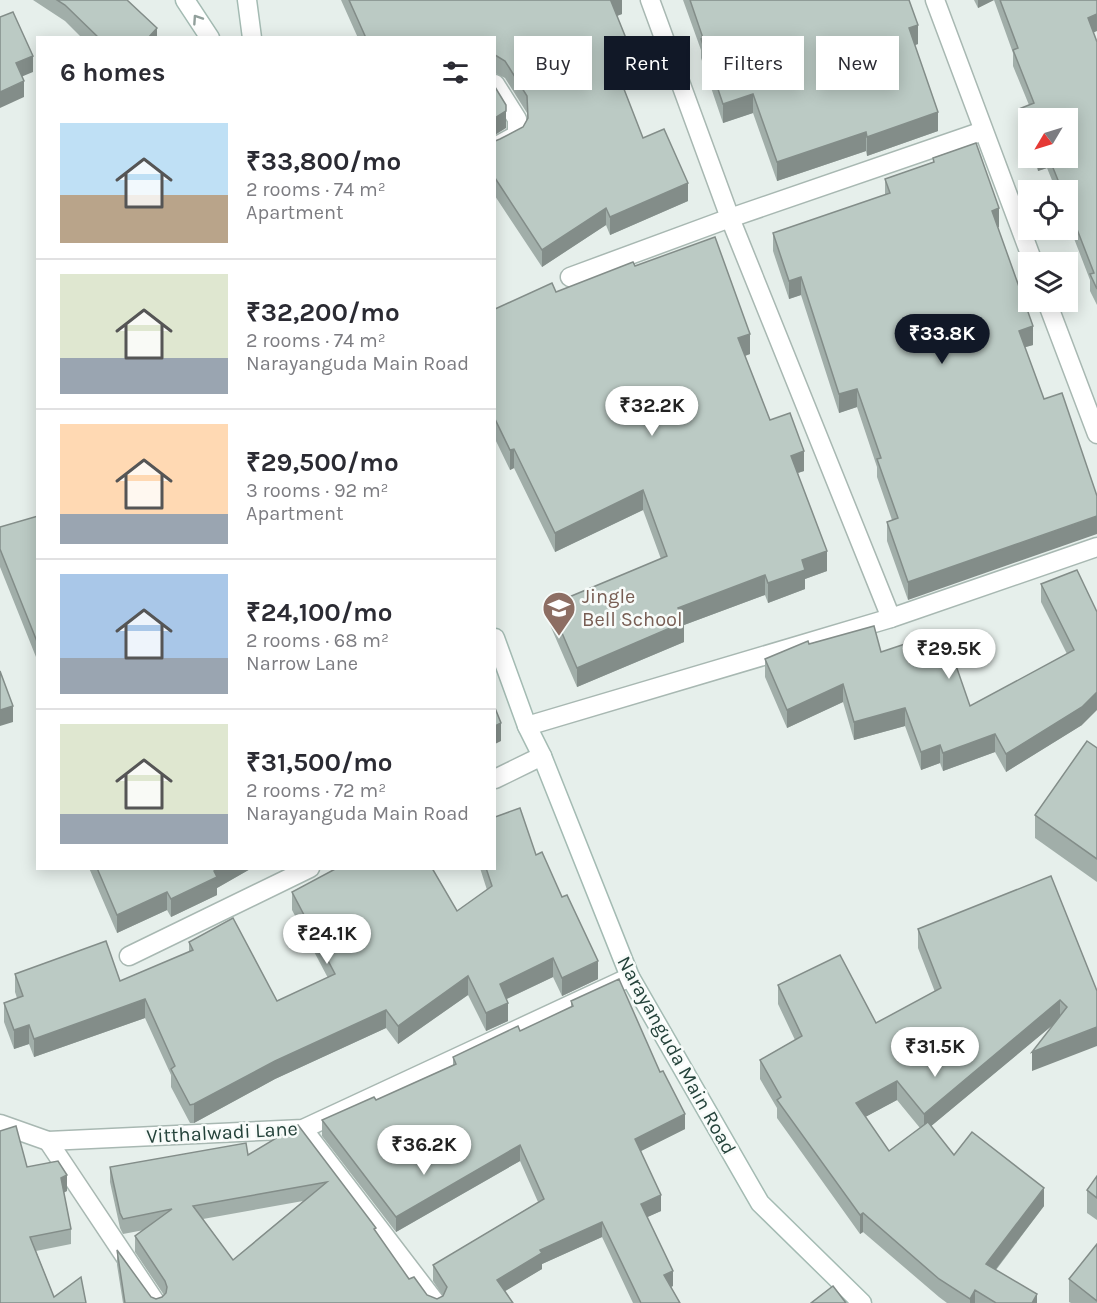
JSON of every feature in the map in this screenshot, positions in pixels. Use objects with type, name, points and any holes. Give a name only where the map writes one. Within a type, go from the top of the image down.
[{"type":"street","points":[[184,0],[209,36]]},
{"type":"street","points":[[247,0],[252,36]]},
{"type":"street","points":[[650,0],[730,218],[891,618]]},
{"type":"street","points":[[935,0],[1029,252]]},
{"type":"street","points":[[496,86],[517,119],[517,135],[496,146]]},
{"type":"street","points":[[570,277],[730,218],[983,131]]},
{"type":"street","points":[[1051,312],[1097,434]]},
{"type":"street","points":[[527,726],[891,618],[1097,548]]},
{"type":"street","name":"Narayanguda Main Road","points":[[496,641],[527,726],[542,756],[630,977],[760,1203],[862,1303]]},
{"type":"street","points":[[496,779],[542,756]]},
{"type":"street","points":[[129,956],[306,870]]},
{"type":"street","name":"Vitthalwadi Lane","points":[[0,1124],[48,1141],[303,1129],[630,977]]},
{"type":"street","points":[[303,1129],[436,1303]]},
{"type":"street","points":[[48,1141],[156,1303]]},
{"type":"building","points":[[57,0],[127,0],[157,28],[150,36],[97,36]]},
{"type":"building","points":[[349,0],[613,0],[611,1],[625,36],[604,36],[604,90],[624,90],[643,138],[664,129],[688,183],[610,217],[606,208],[542,250],[496,180],[496,140],[523,127],[528,118],[527,96],[523,90],[592,90],[592,36],[514,36],[514,75],[505,61],[496,56],[496,36],[365,36]]},
{"type":"building","points":[[690,0],[909,0],[918,25],[909,28],[938,112],[867,137],[866,132],[777,162],[753,94],[723,104],[718,90],[804,90],[804,36],[702,36]]},
{"type":"building","points":[[1000,0],[1097,0],[1097,14],[1088,18],[1097,42],[1097,289],[1090,274],[1094,273],[1078,232],[1078,180],[1058,180],[1053,168],[1078,168],[1078,108],[1022,108],[1034,103],[1013,50],[1018,48]]},
{"type":"building","points":[[13,12],[33,56],[16,63],[24,81],[0,92],[0,17]]},
{"type":"building","points":[[496,89],[506,105],[506,111],[496,117]]},
{"type":"building","points":[[976,143],[999,208],[992,211],[1018,284],[1018,312],[1028,312],[1033,326],[1019,331],[1044,399],[1062,393],[1097,496],[1097,516],[908,582],[887,522],[898,518],[877,459],[881,458],[857,389],[839,394],[801,277],[789,281],[773,233],[890,193],[885,179],[934,162],[933,158]]},
{"type":"building","points":[[715,237],[750,334],[738,338],[770,420],[790,413],[804,451],[791,456],[827,551],[802,560],[805,570],[768,583],[765,575],[678,608],[684,622],[577,668],[550,605],[667,556],[643,490],[555,533],[514,449],[510,450],[496,421],[496,309],[552,283],[556,292],[633,262],[635,266]]},
{"type":"building","points":[[36,517],[36,639],[0,549],[0,527]]},
{"type":"building","points":[[1077,570],[1097,612],[1097,692],[1082,707],[1006,754],[995,734],[943,753],[940,745],[921,752],[905,708],[854,722],[843,684],[787,710],[765,659],[808,641],[809,644],[874,626],[881,652],[944,631],[970,706],[1074,650],[1041,584]]},
{"type":"building","points":[[0,671],[13,706],[0,710]]},
{"type":"building","points":[[496,710],[501,723],[496,726]]},
{"type":"building","points":[[1087,741],[1097,748],[1097,859],[1035,815]]},
{"type":"building","points":[[520,808],[536,855],[542,852],[562,897],[567,895],[598,961],[562,978],[553,958],[500,984],[508,1003],[486,1013],[468,976],[398,1026],[386,1010],[275,1061],[190,1105],[171,1069],[175,1066],[145,999],[34,1039],[29,1025],[14,1030],[4,1003],[23,996],[15,974],[106,941],[120,981],[193,950],[189,942],[233,918],[277,1001],[335,974],[292,892],[333,870],[433,870],[457,911],[492,886],[487,870],[496,870],[496,817]]},
{"type":"building","points":[[98,870],[216,870],[214,871],[217,877],[171,899],[167,892],[117,915]]},
{"type":"building","points":[[1051,876],[1097,991],[1097,1027],[1032,1052],[1067,1007],[1060,1000],[924,1114],[897,1081],[856,1103],[889,1151],[928,1122],[954,1155],[972,1132],[1044,1188],[986,1264],[1037,1294],[1032,1303],[996,1303],[975,1290],[970,1299],[939,1279],[863,1213],[860,1215],[777,1100],[781,1097],[760,1060],[802,1036],[778,985],[840,955],[876,1023],[941,988],[918,929]]},
{"type":"building","points":[[619,979],[660,1072],[663,1071],[685,1114],[635,1139],[661,1195],[641,1204],[673,1271],[664,1275],[680,1303],[641,1303],[602,1222],[540,1250],[542,1253],[497,1280],[513,1303],[125,1303],[117,1250],[151,1297],[156,1299],[166,1293],[165,1281],[135,1236],[172,1209],[123,1219],[110,1167],[246,1143],[248,1155],[298,1125],[376,1228],[374,1229],[409,1279],[414,1277],[427,1295],[437,1299],[443,1296],[447,1287],[433,1265],[544,1199],[520,1145],[396,1217],[322,1120],[374,1097],[376,1100],[456,1064],[453,1057],[518,1026],[520,1031],[573,1006],[571,1001]],"holes":[[[327,1182],[233,1260],[193,1206]]]},
{"type":"building","points":[[16,1126],[27,1167],[58,1161],[67,1175],[61,1178],[71,1229],[30,1237],[54,1297],[81,1277],[86,1303],[0,1303],[0,1131]]},
{"type":"building","points":[[1097,1176],[1097,1198],[1087,1190]]},
{"type":"building","points":[[1097,1244],[1097,1301],[1069,1279]]},
{"type":"building","points":[[833,1286],[846,1303],[811,1303]]},
{"type":"place","name":"Jingle Bell School","points":[[559,637]]}]
